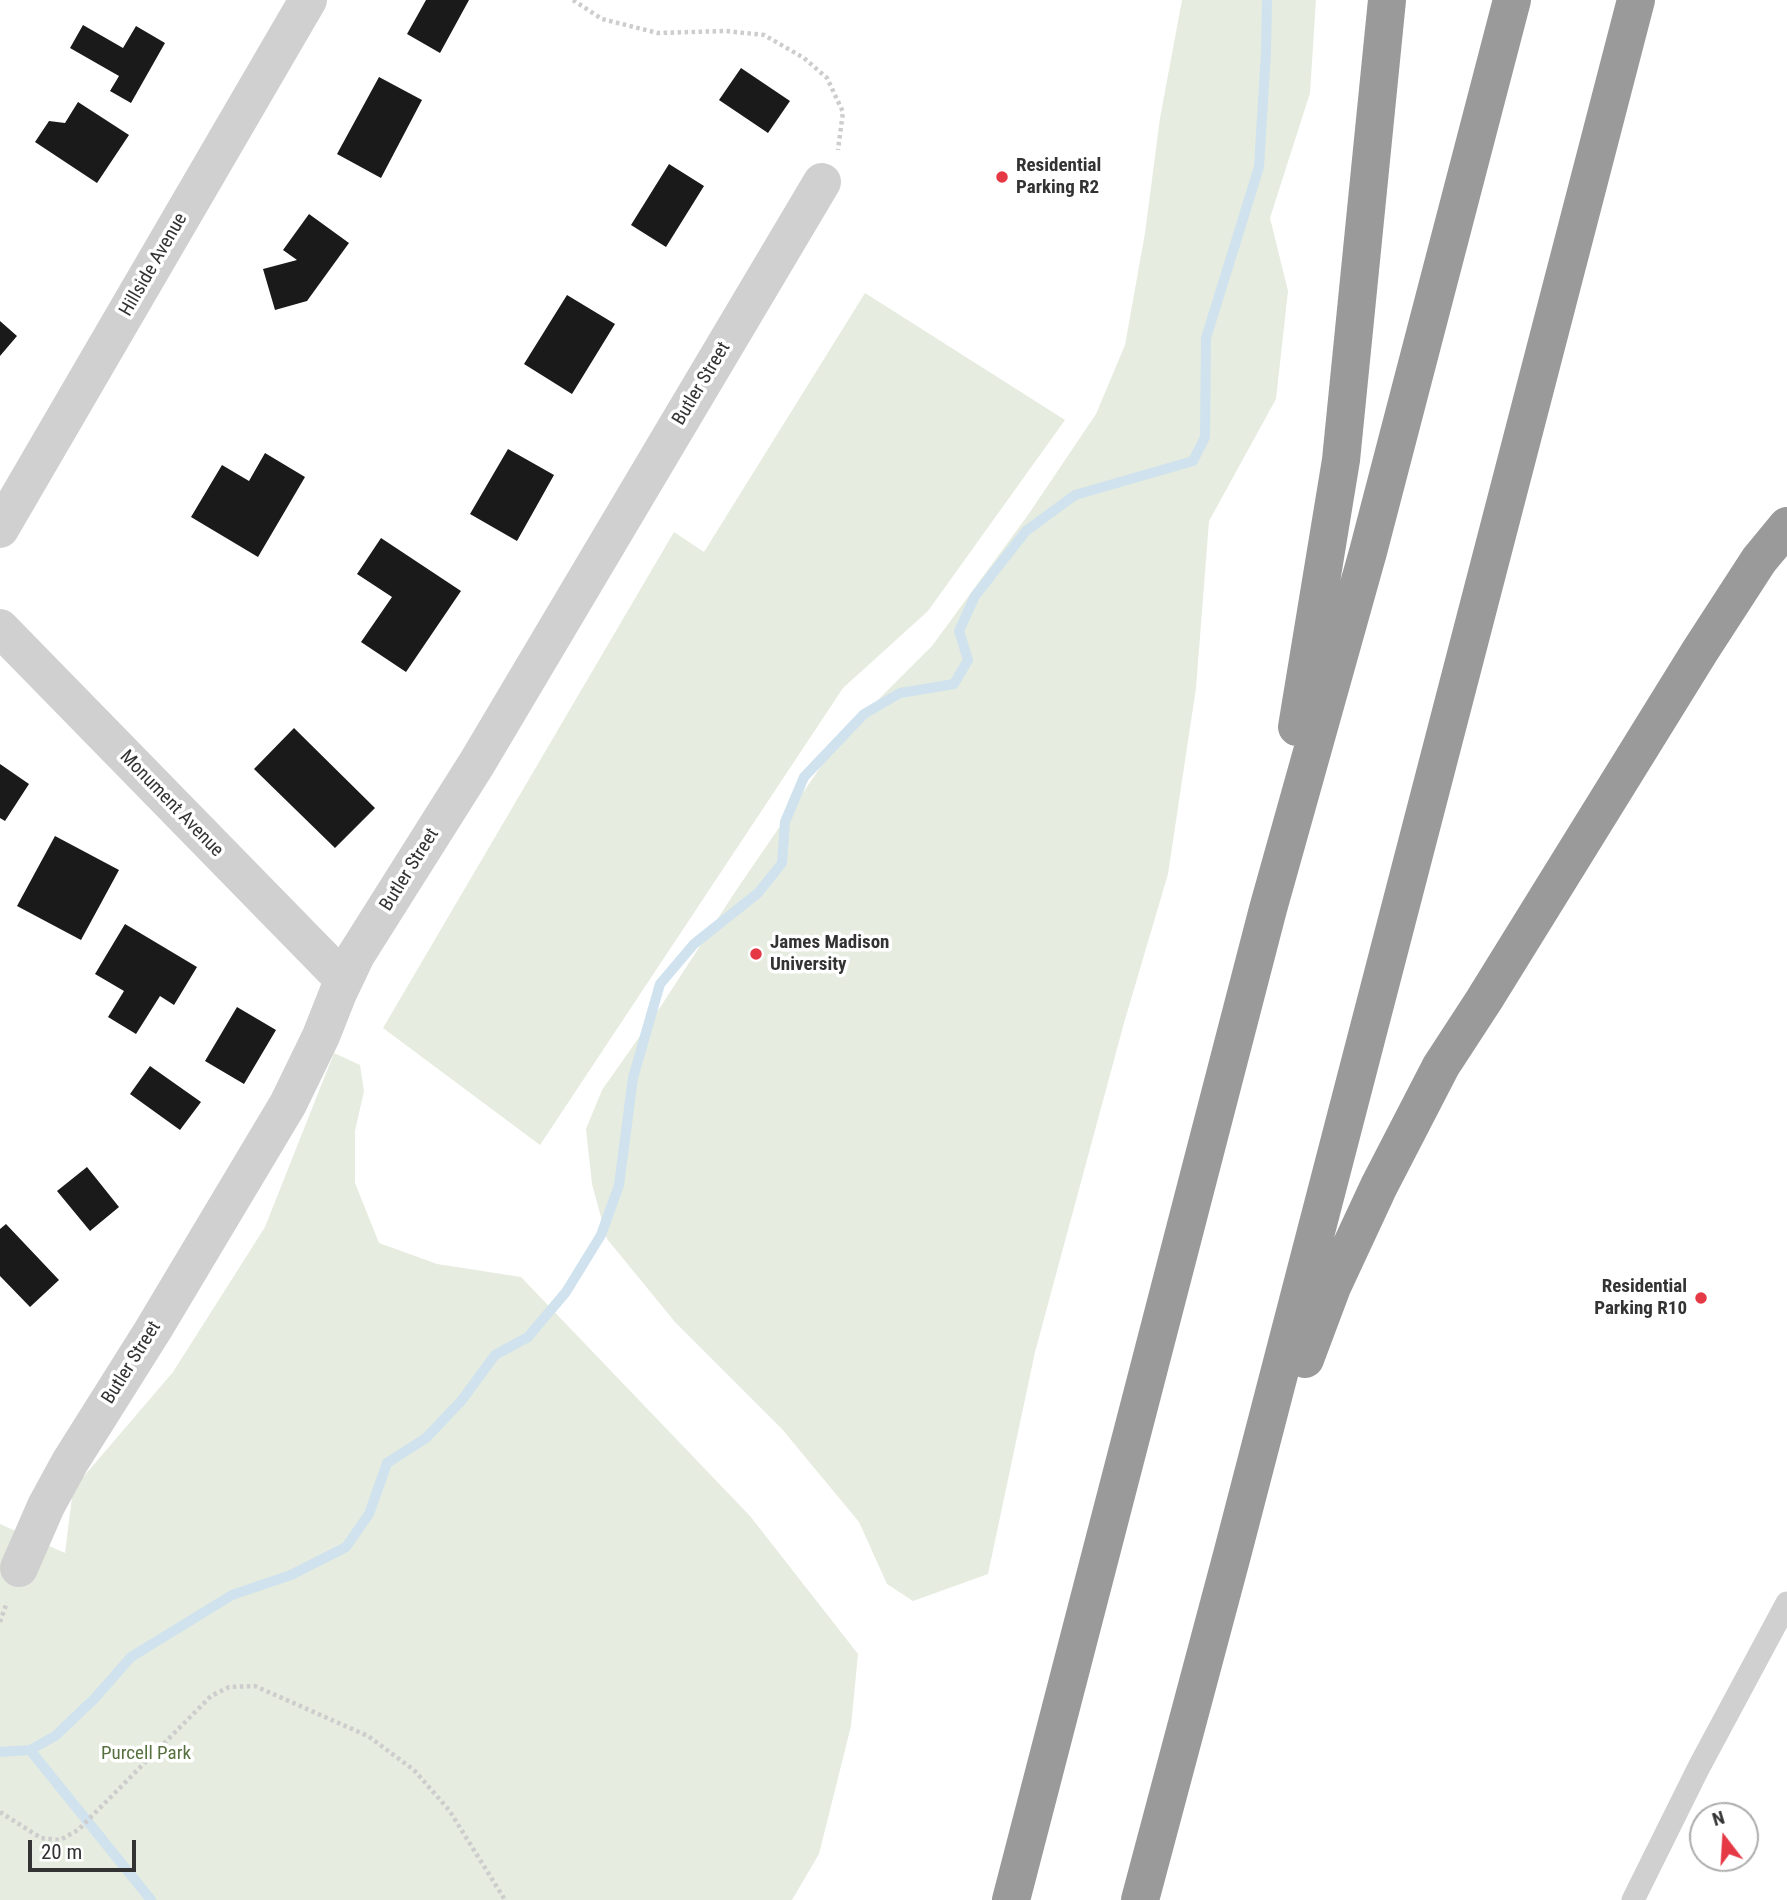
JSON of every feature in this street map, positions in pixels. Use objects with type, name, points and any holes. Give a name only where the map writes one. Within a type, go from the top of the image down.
[{"type":"highway","points":[[1268,909],[1340,460],[1387,0]]},
{"type":"highway","points":[[1011,1900],[1268,909],[1368,552],[1511,0]]},
{"type":"highway","points":[[1140,1900],[1636,0]]},
{"type":"highway","points":[[1232,1555],[1332,1287],[1408,1127],[1441,1066],[1700,651],[1759,560],[1787,526]]},
{"type":"street","name":"Hillside Avenue","points":[[0,529],[308,0]]},
{"type":"street","name":"Butler Street","points":[[19,1568],[46,1506],[70,1462],[153,1330],[288,1104],[356,955],[484,751],[822,182]]},
{"type":"street","name":"Monument Avenue","points":[[0,628],[343,979]]},
{"type":"lane","points":[[1633,1900],[1699,1768],[1787,1603]]},
{"type":"path","points":[[573,0],[602,19],[658,33],[726,31],[764,35],[804,58],[827,78],[843,112],[839,147],[822,182]]},
{"type":"path","points":[[0,1812],[41,1838],[60,1840],[78,1830],[94,1815],[211,1696],[229,1687],[255,1686],[368,1735],[414,1770],[449,1810],[505,1900]]},
{"type":"green space","points":[[1182,0],[1316,0],[1310,93],[1270,218],[1288,291],[1276,399],[1209,521],[1196,688],[1168,874],[1124,1023],[1035,1352],[988,1574],[913,1601],[887,1584],[859,1522],[782,1429],[675,1322],[607,1239],[592,1184],[586,1129],[602,1090],[841,737],[932,646],[1028,515],[1096,414],[1125,345],[1145,233],[1160,118]]},
{"type":"green space","points":[[865,293],[1065,420],[928,611],[843,688],[540,1145],[383,1028],[674,532],[704,552]]},
{"type":"green space","name":"Purcell Park","points":[[334,1053],[360,1065],[364,1091],[355,1131],[355,1183],[379,1243],[437,1264],[521,1277],[750,1516],[858,1654],[851,1726],[819,1854],[792,1900],[0,1900],[0,1524],[65,1553],[73,1489],[173,1372],[265,1227]]},
{"type":"building","points":[[426,0],[469,0],[440,53],[407,34]]},
{"type":"building","points":[[83,25],[123,48],[136,26],[165,43],[131,103],[110,91],[119,76],[70,48]]},
{"type":"building","points":[[741,68],[790,101],[768,133],[719,100]]},
{"type":"building","points":[[379,77],[422,100],[381,178],[337,154]]},
{"type":"building","points":[[78,102],[129,135],[97,183],[35,142],[49,121],[65,123]]},
{"type":"building","points":[[669,164],[704,186],[666,247],[631,225]]},
{"type":"building","points":[[309,214],[349,243],[307,301],[275,310],[263,269],[297,260],[283,250]]},
{"type":"building","points":[[567,295],[615,324],[572,394],[524,364]]},
{"type":"building","points":[[0,321],[17,336],[0,356]]},
{"type":"building","points":[[508,449],[554,475],[517,541],[470,514]]},
{"type":"building","points":[[265,453],[305,477],[258,557],[191,517],[222,465],[249,481]]},
{"type":"building","points":[[381,538],[461,591],[406,672],[361,642],[392,597],[357,574]]},
{"type":"building","points":[[294,728],[375,808],[335,848],[254,769]]},
{"type":"building","points":[[0,764],[29,784],[5,821],[0,818]]},
{"type":"building","points":[[55,836],[119,870],[81,940],[17,906]]},
{"type":"building","points":[[125,924],[197,967],[174,1005],[160,996],[136,1034],[108,1017],[124,991],[95,974]]},
{"type":"building","points":[[237,1007],[276,1030],[244,1084],[205,1061]]},
{"type":"building","points":[[150,1066],[201,1102],[180,1130],[130,1094]]},
{"type":"building","points":[[87,1167],[119,1207],[90,1231],[57,1191]]},
{"type":"building","points":[[6,1224],[59,1280],[30,1307],[0,1276],[0,1229]]},
{"type":"waterway","points":[[0,1752],[30,1750],[55,1736],[95,1698],[131,1657],[232,1595],[291,1575],[346,1547],[369,1514],[387,1463],[426,1438],[462,1400],[495,1355],[528,1337],[566,1292],[601,1235],[619,1185],[633,1078],[660,984],[694,944],[758,893],[782,863],[785,822],[804,777],[864,714],[900,693],[954,684],[968,660],[959,631],[975,596],[1026,531],[1075,495],[1193,461],[1205,437],[1206,338],[1259,167],[1267,0]]},
{"type":"waterway","points":[[30,1750],[151,1900]]},
{"type":"place","name":"Residential Parking R2","points":[[1002,177]]},
{"type":"place","name":"James Madison University","points":[[756,954]]},
{"type":"place","name":"Residential Parking R10","points":[[1701,1298]]}]
